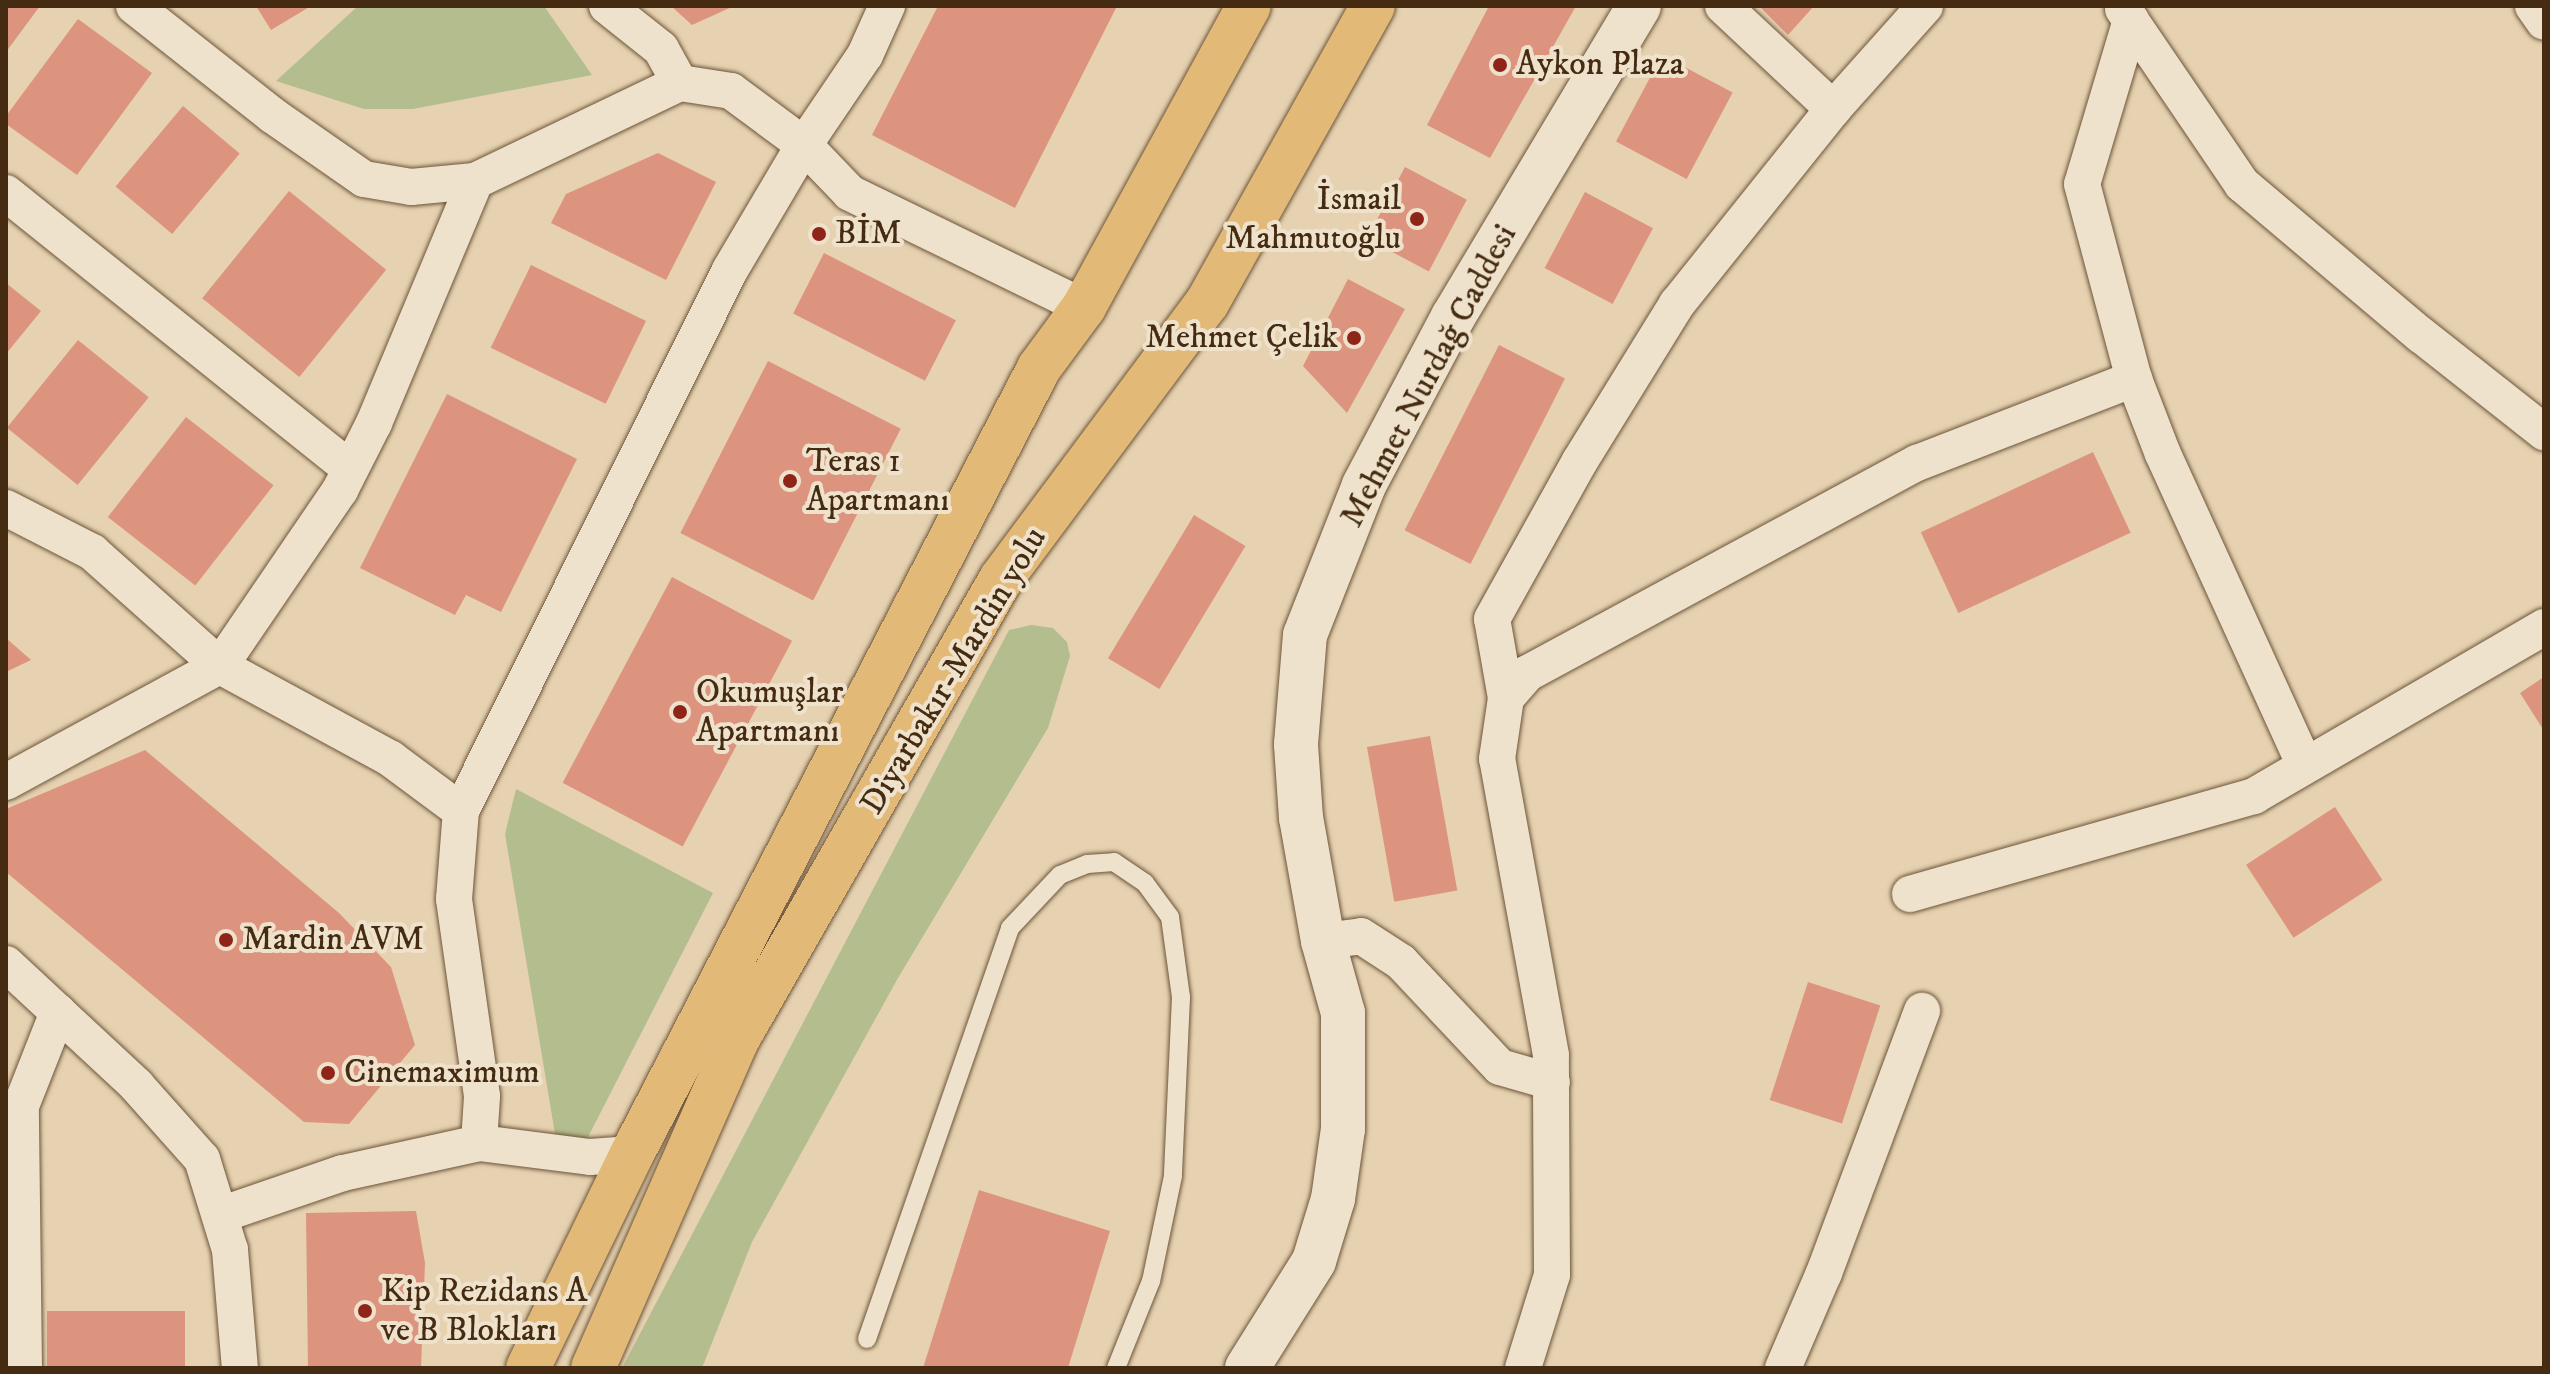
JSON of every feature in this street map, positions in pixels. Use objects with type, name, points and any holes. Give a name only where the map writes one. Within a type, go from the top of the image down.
[{"type":"highway","name":"Diyarbakır-Mardin yolu","points":[[528,1368],[632,1154],[1039,368],[1084,307],[1249,6]]},
{"type":"highway","name":"Diyarbakır-Mardin yolu","points":[[593,1368],[737,1040],[1001,579],[1207,303],[1373,6]]},
{"type":"street","points":[[134,6],[272,115],[364,179],[411,187],[475,181],[680,83],[731,91],[804,145],[850,193],[1084,307]]},
{"type":"street","points":[[607,6],[661,49],[680,83]]},
{"type":"street","points":[[479,1143],[482,1096],[454,899],[461,811],[730,270],[804,145],[865,55],[887,6]]},
{"type":"street","name":"Mehmet Nurdağ Caddesi","points":[[1247,1368],[1314,1261],[1333,1199],[1343,1129],[1343,1013],[1323,941],[1301,818],[1296,744],[1305,635],[1364,485],[1453,317],[1639,6]]},
{"type":"street","points":[[1723,6],[1833,109]]},
{"type":"street","points":[[1523,1368],[1552,1275],[1551,1055],[1497,759],[1506,698],[1492,619],[1580,461],[1677,304],[1833,109],[1925,6]]},
{"type":"street","points":[[2533,6],[2544,22]]},
{"type":"street","points":[[2126,13],[2082,184],[2134,379],[2163,454],[2304,764]]},
{"type":"street","points":[[2126,13],[2242,184],[2421,335],[2544,432]]},
{"type":"street","points":[[6,782],[220,666],[350,469],[475,181]]},
{"type":"street","points":[[6,193],[350,469]]},
{"type":"street","points":[[1506,698],[1528,673],[1917,463],[2134,379]]},
{"type":"street","points":[[6,508],[92,552],[220,666],[391,759],[461,811]]},
{"type":"street","points":[[1910,894],[2254,796],[2304,764],[2544,627]]},
{"type":"street","points":[[1323,941],[1361,936],[1401,962],[1500,1067],[1552,1082]]},
{"type":"street","points":[[6,964],[136,1085],[202,1159],[230,1250],[240,1368]]},
{"type":"street","points":[[1783,1368],[1824,1273],[1922,1011]]},
{"type":"street","points":[[24,1368],[14,1106],[58,1012]]},
{"type":"street","points":[[220,1215],[343,1173],[479,1143],[590,1157],[632,1154]]},
{"type":"lane","points":[[867,1339],[1010,928],[1060,875],[1087,864],[1114,862],[1145,883],[1170,917],[1181,997],[1173,1176],[1151,1281],[1116,1368]]},
{"type":"green space","points":[[358,6],[544,6],[592,75],[413,109],[364,109],[276,81]]},
{"type":"green space","points":[[1031,625],[1053,628],[1067,642],[1070,656],[1048,728],[898,978],[752,1242],[702,1368],[622,1368],[1009,630]]},
{"type":"green space","points":[[516,789],[713,893],[587,1139],[555,1134],[505,834]]},
{"type":"building","points":[[6,6],[40,6],[6,52]]},
{"type":"building","points":[[256,6],[311,6],[271,30]]},
{"type":"building","points":[[671,6],[734,6],[692,25]]},
{"type":"building","points":[[938,6],[1117,6],[1015,208],[872,135]]},
{"type":"building","name":"Aykon Plaza","points":[[1489,6],[1576,6],[1490,158],[1427,125]]},
{"type":"building","points":[[1759,6],[1814,6],[1788,35]]},
{"type":"building","points":[[78,19],[152,73],[77,175],[6,124],[6,116]]},
{"type":"building","points":[[1662,55],[1733,93],[1687,179],[1616,142]]},
{"type":"building","points":[[183,106],[240,154],[172,234],[116,186]]},
{"type":"building","points":[[658,153],[716,182],[666,280],[551,223],[566,194]]},
{"type":"building","name":"İsmail Mahmutoğlu","points":[[1405,167],[1467,200],[1429,271],[1367,239]]},
{"type":"building","points":[[289,191],[386,270],[299,377],[202,298]]},
{"type":"building","points":[[1585,192],[1653,228],[1613,304],[1545,268]]},
{"type":"building","points":[[824,253],[956,320],[925,381],[793,314]]},
{"type":"building","points":[[531,265],[646,321],[606,404],[491,348]]},
{"type":"building","name":"Mehmet Çelik","points":[[1348,279],[1405,309],[1347,413],[1303,366]]},
{"type":"building","points":[[6,283],[41,311],[6,354]]},
{"type":"building","points":[[78,340],[149,397],[78,485],[7,428]]},
{"type":"building","points":[[1499,345],[1565,379],[1471,564],[1405,530]]},
{"type":"building","name":"Teras 1 Apartmanı","points":[[768,361],[901,429],[813,601],[680,533]]},
{"type":"building","points":[[447,394],[577,459],[501,612],[466,595],[455,615],[360,568]]},
{"type":"building","points":[[186,417],[273,485],[195,585],[108,517]]},
{"type":"building","points":[[2093,452],[2131,533],[1958,613],[1921,532]]},
{"type":"building","points":[[1194,515],[1245,546],[1159,689],[1108,658]]},
{"type":"building","name":"Okumuşlar Apartmanı","points":[[672,577],[792,641],[683,847],[563,783]]},
{"type":"building","points":[[6,638],[31,660],[6,672]]},
{"type":"building","points":[[2544,677],[2544,731],[2520,693]]},
{"type":"building","points":[[1430,736],[1457,891],[1394,902],[1367,747]]},
{"type":"building","name":"Mardin AVM","points":[[145,750],[339,913],[391,967],[415,1045],[349,1124],[304,1122],[6,872],[6,809]]},
{"type":"building","points":[[2335,807],[2382,880],[2293,938],[2246,865]]},
{"type":"building","points":[[1808,982],[1880,1005],[1842,1123],[1770,1100]]},
{"type":"building","points":[[979,1190],[1110,1231],[1068,1368],[923,1368]]},
{"type":"building","name":"Kip Rezidans A ve B Blokları","points":[[416,1211],[425,1263],[421,1368],[308,1368],[306,1213]]},
{"type":"building","points":[[47,1311],[185,1311],[185,1368],[47,1368]]},
{"type":"place","name":"Aykon Plaza","points":[[1500,65]]},
{"type":"place","name":"İsmail Mahmutoğlu","points":[[1417,219]]},
{"type":"place","name":"BİM","points":[[819,234]]},
{"type":"place","name":"Mehmet Çelik","points":[[1354,338]]},
{"type":"place","name":"Teras 1 Apartmanı","points":[[790,481]]},
{"type":"place","name":"Okumuşlar Apartmanı","points":[[680,712]]},
{"type":"place","name":"Mardin AVM","points":[[226,940]]},
{"type":"place","name":"Cinemaximum","points":[[328,1073]]},
{"type":"place","name":"Kip Rezidans A ve B Blokları","points":[[365,1311]]}]
